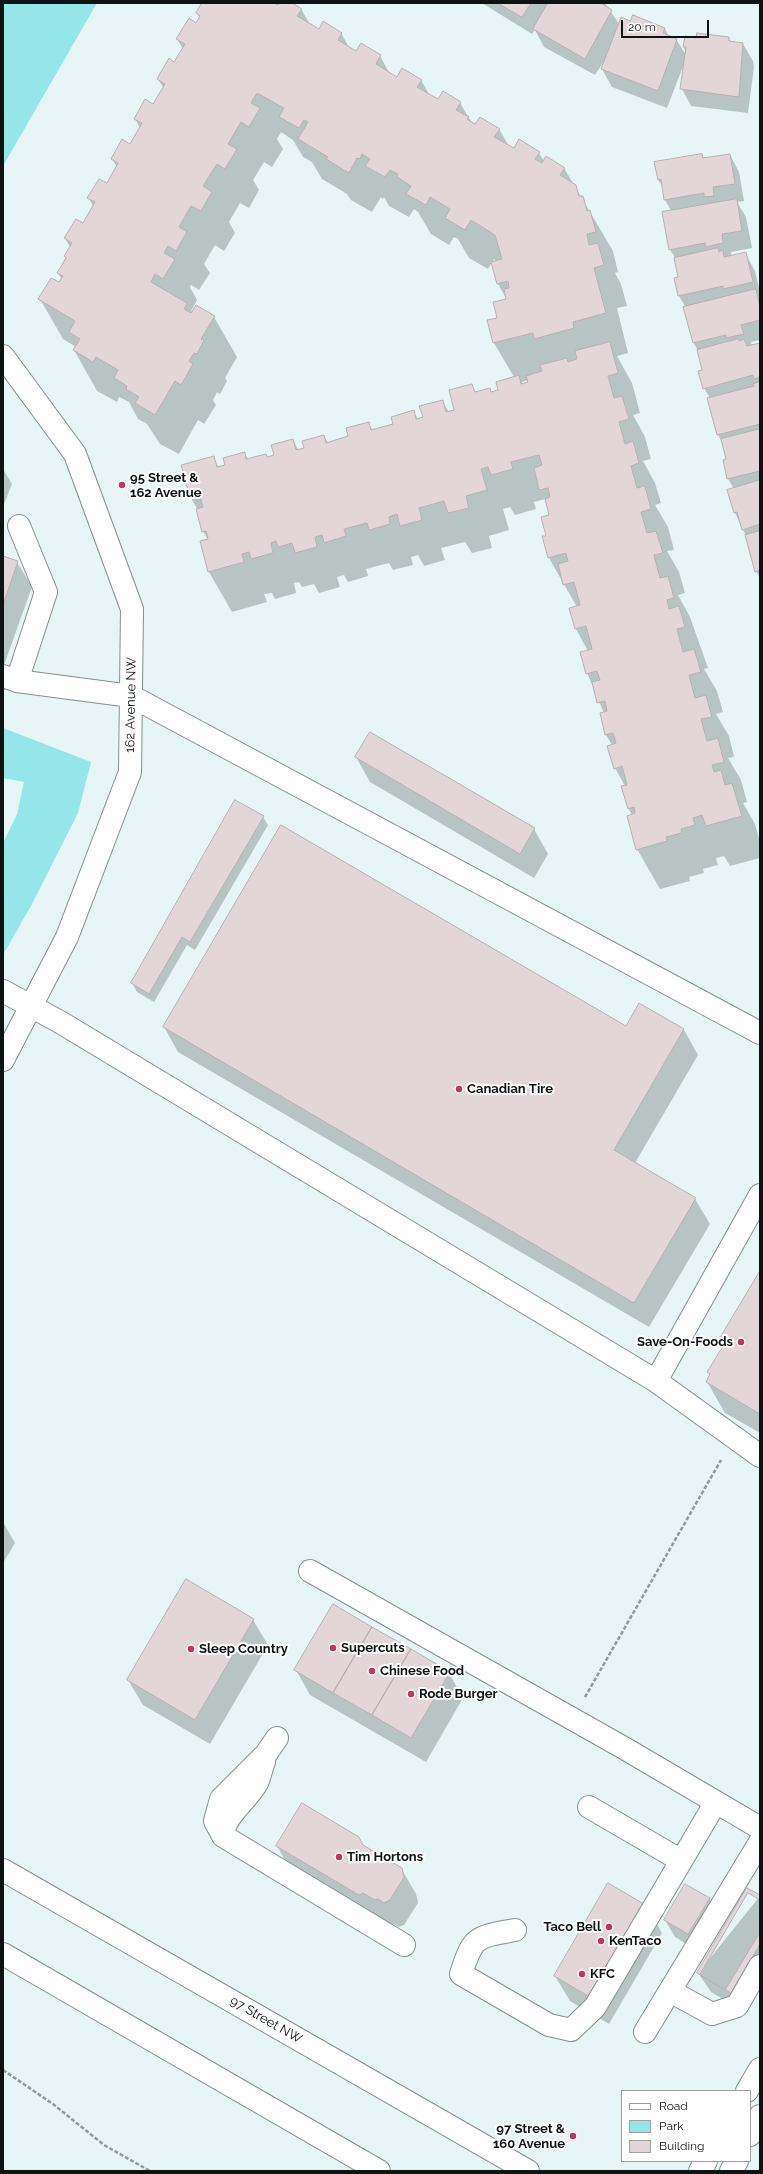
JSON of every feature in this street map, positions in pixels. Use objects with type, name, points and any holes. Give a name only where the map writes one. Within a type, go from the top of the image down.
[{"type":"main road","name":"162 Avenue NW","points":[[3,356],[75,454],[132,609],[130,772],[67,937],[3,1060]]},
{"type":"main road","points":[[19,526],[46,592],[10,679],[131,696],[760,1033]]},
{"type":"main road","points":[[3,991],[31,1005],[656,1381],[760,1456]]},
{"type":"main road","points":[[656,1381],[760,1195]]},
{"type":"main road","points":[[310,1571],[572,1719],[760,1828]]},
{"type":"main road","points":[[272,1746],[256,1784],[232,1816],[224,1830],[223,1836],[404,1945]]},
{"type":"main road","points":[[515,1930],[483,1936],[468,1949],[460,1974],[549,2025],[571,2030],[595,2007],[680,1860],[716,1802]]},
{"type":"main road","points":[[589,1807],[680,1860]]},
{"type":"main road","points":[[645,2032],[670,1991],[752,1872],[760,1842]]},
{"type":"main road","name":"97 Street NW","points":[[3,1870],[528,2171]]},
{"type":"main road","points":[[3,1954],[379,2171]]},
{"type":"main road","points":[[670,1991],[712,2014],[737,2006],[760,1966]]},
{"type":"main road","points":[[748,2090],[760,2069]]},
{"type":"main road","points":[[751,2133],[760,2116]]},
{"type":"main road","points":[[340,2149],[367,2171]]},
{"type":"main road","points":[[700,2171],[705,2162]]},
{"type":"main road","points":[[732,2171],[736,2162]]},
{"type":"path","points":[[572,1719],[734,1437]]},
{"type":"path","points":[[3,2070],[53,2104],[104,2145],[150,2171]]},
{"type":"green space","points":[[3,3],[97,3],[3,166]]},
{"type":"green space","points":[[3,728],[91,762],[78,813],[32,904],[3,955],[3,843],[17,814],[24,782],[3,778]]},
{"type":"building","points":[[202,3],[274,3],[278,5],[279,3],[292,3],[302,9],[297,16],[319,29],[323,21],[342,33],[338,40],[356,51],[361,43],[381,55],[376,64],[397,77],[402,68],[422,80],[417,87],[438,99],[443,91],[461,102],[456,110],[469,117],[467,119],[475,124],[480,117],[500,129],[494,137],[514,148],[519,139],[540,152],[535,159],[542,163],[546,156],[565,168],[560,175],[576,185],[579,196],[583,196],[587,211],[590,210],[596,232],[587,234],[589,245],[598,243],[604,265],[594,268],[606,313],[573,322],[574,328],[534,339],[533,333],[493,343],[487,320],[497,318],[493,302],[506,299],[504,289],[509,288],[508,281],[497,284],[491,262],[502,259],[495,235],[471,220],[465,230],[445,218],[450,209],[430,197],[426,205],[406,194],[411,186],[397,177],[398,174],[390,170],[385,177],[365,166],[370,159],[362,154],[360,159],[357,158],[349,173],[326,159],[328,157],[298,139],[308,122],[304,120],[299,128],[279,117],[284,108],[257,93],[251,103],[260,108],[249,127],[241,122],[228,144],[237,149],[225,169],[217,164],[203,186],[212,192],[201,211],[191,206],[179,227],[187,232],[176,251],[168,246],[164,253],[175,259],[163,279],[155,274],[151,282],[187,303],[184,309],[191,313],[196,305],[215,316],[201,339],[204,340],[197,354],[194,353],[189,361],[193,364],[181,385],[175,381],[155,415],[135,403],[139,397],[126,389],[127,386],[114,378],[118,370],[96,357],[93,362],[73,350],[80,339],[69,332],[75,321],[38,299],[51,278],[59,282],[63,276],[57,273],[66,258],[64,256],[72,243],[64,238],[76,219],[83,223],[95,202],[87,198],[99,179],[107,183],[118,163],[111,159],[122,139],[130,144],[142,123],[134,119],[145,99],[153,104],[165,84],[157,79],[169,58],[174,62],[185,44],[176,39],[189,18],[196,23],[200,16],[196,13]]},
{"type":"building","points":[[498,3],[531,3],[522,17]]},
{"type":"building","points":[[548,3],[601,3],[612,10],[585,59],[533,29]]},
{"type":"building","points":[[633,15],[665,28],[663,33],[677,39],[658,91],[601,69],[621,17],[630,21]]},
{"type":"building","points":[[697,33],[729,37],[729,41],[743,43],[739,97],[680,89],[686,47],[683,47],[685,36],[696,38]]},
{"type":"building","points":[[702,154],[703,158],[730,154],[735,184],[713,187],[714,196],[704,197],[704,193],[664,200],[661,179],[658,180],[654,162]]},
{"type":"building","points":[[737,199],[742,231],[722,234],[723,243],[706,247],[705,243],[669,250],[662,212]]},
{"type":"building","points":[[718,248],[719,252],[723,250],[724,257],[746,252],[753,282],[723,289],[723,286],[678,296],[674,278],[678,277],[674,258]]},
{"type":"building","points":[[756,289],[760,307],[760,320],[741,325],[744,334],[726,338],[726,335],[693,343],[683,307]]},
{"type":"building","points":[[738,339],[739,341],[744,339],[747,346],[760,343],[760,377],[754,379],[753,375],[703,389],[698,371],[702,370],[697,350]]},
{"type":"building","points":[[610,342],[618,373],[608,376],[614,398],[622,396],[629,419],[619,422],[625,444],[633,441],[639,463],[631,466],[637,488],[645,486],[651,509],[641,512],[647,533],[656,531],[663,553],[654,555],[660,578],[668,576],[674,598],[667,600],[669,609],[679,606],[685,627],[677,629],[683,652],[694,649],[701,672],[689,675],[695,698],[706,695],[712,717],[701,719],[707,741],[718,738],[724,762],[712,765],[714,772],[721,770],[725,785],[732,783],[742,816],[706,826],[702,815],[693,818],[695,825],[681,829],[682,833],[666,837],[667,841],[636,850],[627,816],[635,813],[634,807],[628,809],[621,786],[627,785],[622,766],[614,769],[607,746],[616,743],[613,733],[605,735],[600,713],[607,711],[605,701],[597,703],[592,682],[600,680],[597,671],[586,674],[580,652],[592,649],[586,626],[575,629],[569,608],[580,605],[574,582],[563,585],[558,564],[568,561],[566,553],[548,558],[542,536],[546,536],[541,517],[549,515],[545,499],[550,497],[548,488],[539,490],[534,468],[542,465],[539,455],[511,462],[513,469],[491,475],[488,467],[481,469],[487,490],[466,496],[469,508],[448,513],[444,501],[419,508],[422,520],[400,526],[397,514],[389,517],[390,524],[369,530],[367,523],[344,529],[346,536],[324,543],[322,535],[315,537],[317,547],[295,553],[292,543],[278,547],[276,541],[271,543],[273,553],[251,559],[249,552],[242,554],[244,562],[208,572],[200,541],[208,539],[206,531],[202,532],[196,509],[203,507],[200,496],[190,498],[181,465],[214,456],[217,467],[225,465],[223,458],[245,452],[246,459],[266,454],[267,457],[274,455],[271,445],[293,439],[296,450],[304,448],[302,441],[324,435],[326,443],[348,436],[346,428],[369,422],[371,430],[393,424],[391,417],[414,410],[416,419],[423,417],[419,406],[443,400],[446,412],[454,410],[449,390],[472,384],[475,392],[490,388],[491,392],[498,390],[496,382],[519,375],[521,384],[528,382],[526,376],[542,371],[540,365],[567,358],[568,362],[577,359],[575,351]]},
{"type":"building","points":[[760,382],[760,424],[717,435],[707,398],[754,386],[753,384]]},
{"type":"building","points":[[760,429],[760,471],[727,479],[723,460],[726,459],[721,439]]},
{"type":"building","points":[[760,480],[760,524],[742,530],[737,512],[734,513],[727,490]]},
{"type":"building","points":[[760,531],[760,570],[755,572],[745,535]]},
{"type":"building","points":[[3,556],[18,561],[3,605]]},
{"type":"building","points":[[370,732],[535,828],[520,854],[355,757]]},
{"type":"building","points":[[235,800],[264,816],[190,942],[182,937],[149,994],[131,983]]},
{"type":"building","name":"Canadian Tire","points":[[281,825],[626,1026],[639,1003],[684,1029],[614,1150],[696,1198],[634,1303],[163,1027]]},
{"type":"building","name":"Save-On-Foods","points":[[760,1271],[760,1414],[706,1382],[710,1374],[707,1372],[725,1343],[719,1340]]},
{"type":"building","name":"Sleep Country","points":[[186,1579],[254,1619],[195,1720],[127,1680]]},
{"type":"building","name":"Supercuts","points":[[333,1604],[372,1627],[333,1693],[294,1670]]},
{"type":"building","name":"Chinese Food","points":[[372,1627],[411,1649],[372,1715],[333,1693]]},
{"type":"building","name":"Rode Burger","points":[[411,1649],[450,1672],[411,1738],[372,1715]]},
{"type":"building","name":"Tim Hortons","points":[[302,1803],[359,1837],[363,1845],[402,1868],[404,1877],[390,1900],[384,1903],[363,1893],[359,1895],[276,1846]]},
{"type":"building","name":"KenTaco","points":[[608,1883],[649,1907],[595,2000],[554,1976]]},
{"type":"building","points":[[685,1884],[710,1898],[688,1934],[664,1920]]},
{"type":"building","points":[[747,1888],[760,1895],[760,1932],[725,1990],[697,1973]]},
{"type":"building","points":[[748,1893],[760,1900],[760,1944],[731,1993],[700,1975]]},
{"type":"place","name":"95 Street & 162 Avenue","points":[[122,485]]},
{"type":"place","name":"Canadian Tire","points":[[459,1089]]},
{"type":"place","name":"Save-On-Foods","points":[[741,1342]]},
{"type":"place","name":"Supercuts","points":[[333,1648]]},
{"type":"place","name":"Sleep Country","points":[[191,1649]]},
{"type":"place","name":"Chinese Food","points":[[372,1671]]},
{"type":"place","name":"Rode Burger","points":[[411,1694]]},
{"type":"place","name":"Tim Hortons","points":[[339,1857]]},
{"type":"place","name":"Taco Bell","points":[[609,1927]]},
{"type":"place","name":"KenTaco","points":[[601,1941]]},
{"type":"place","name":"KFC","points":[[582,1974]]},
{"type":"place","name":"97 Street & 160 Avenue","points":[[573,2136]]}]
